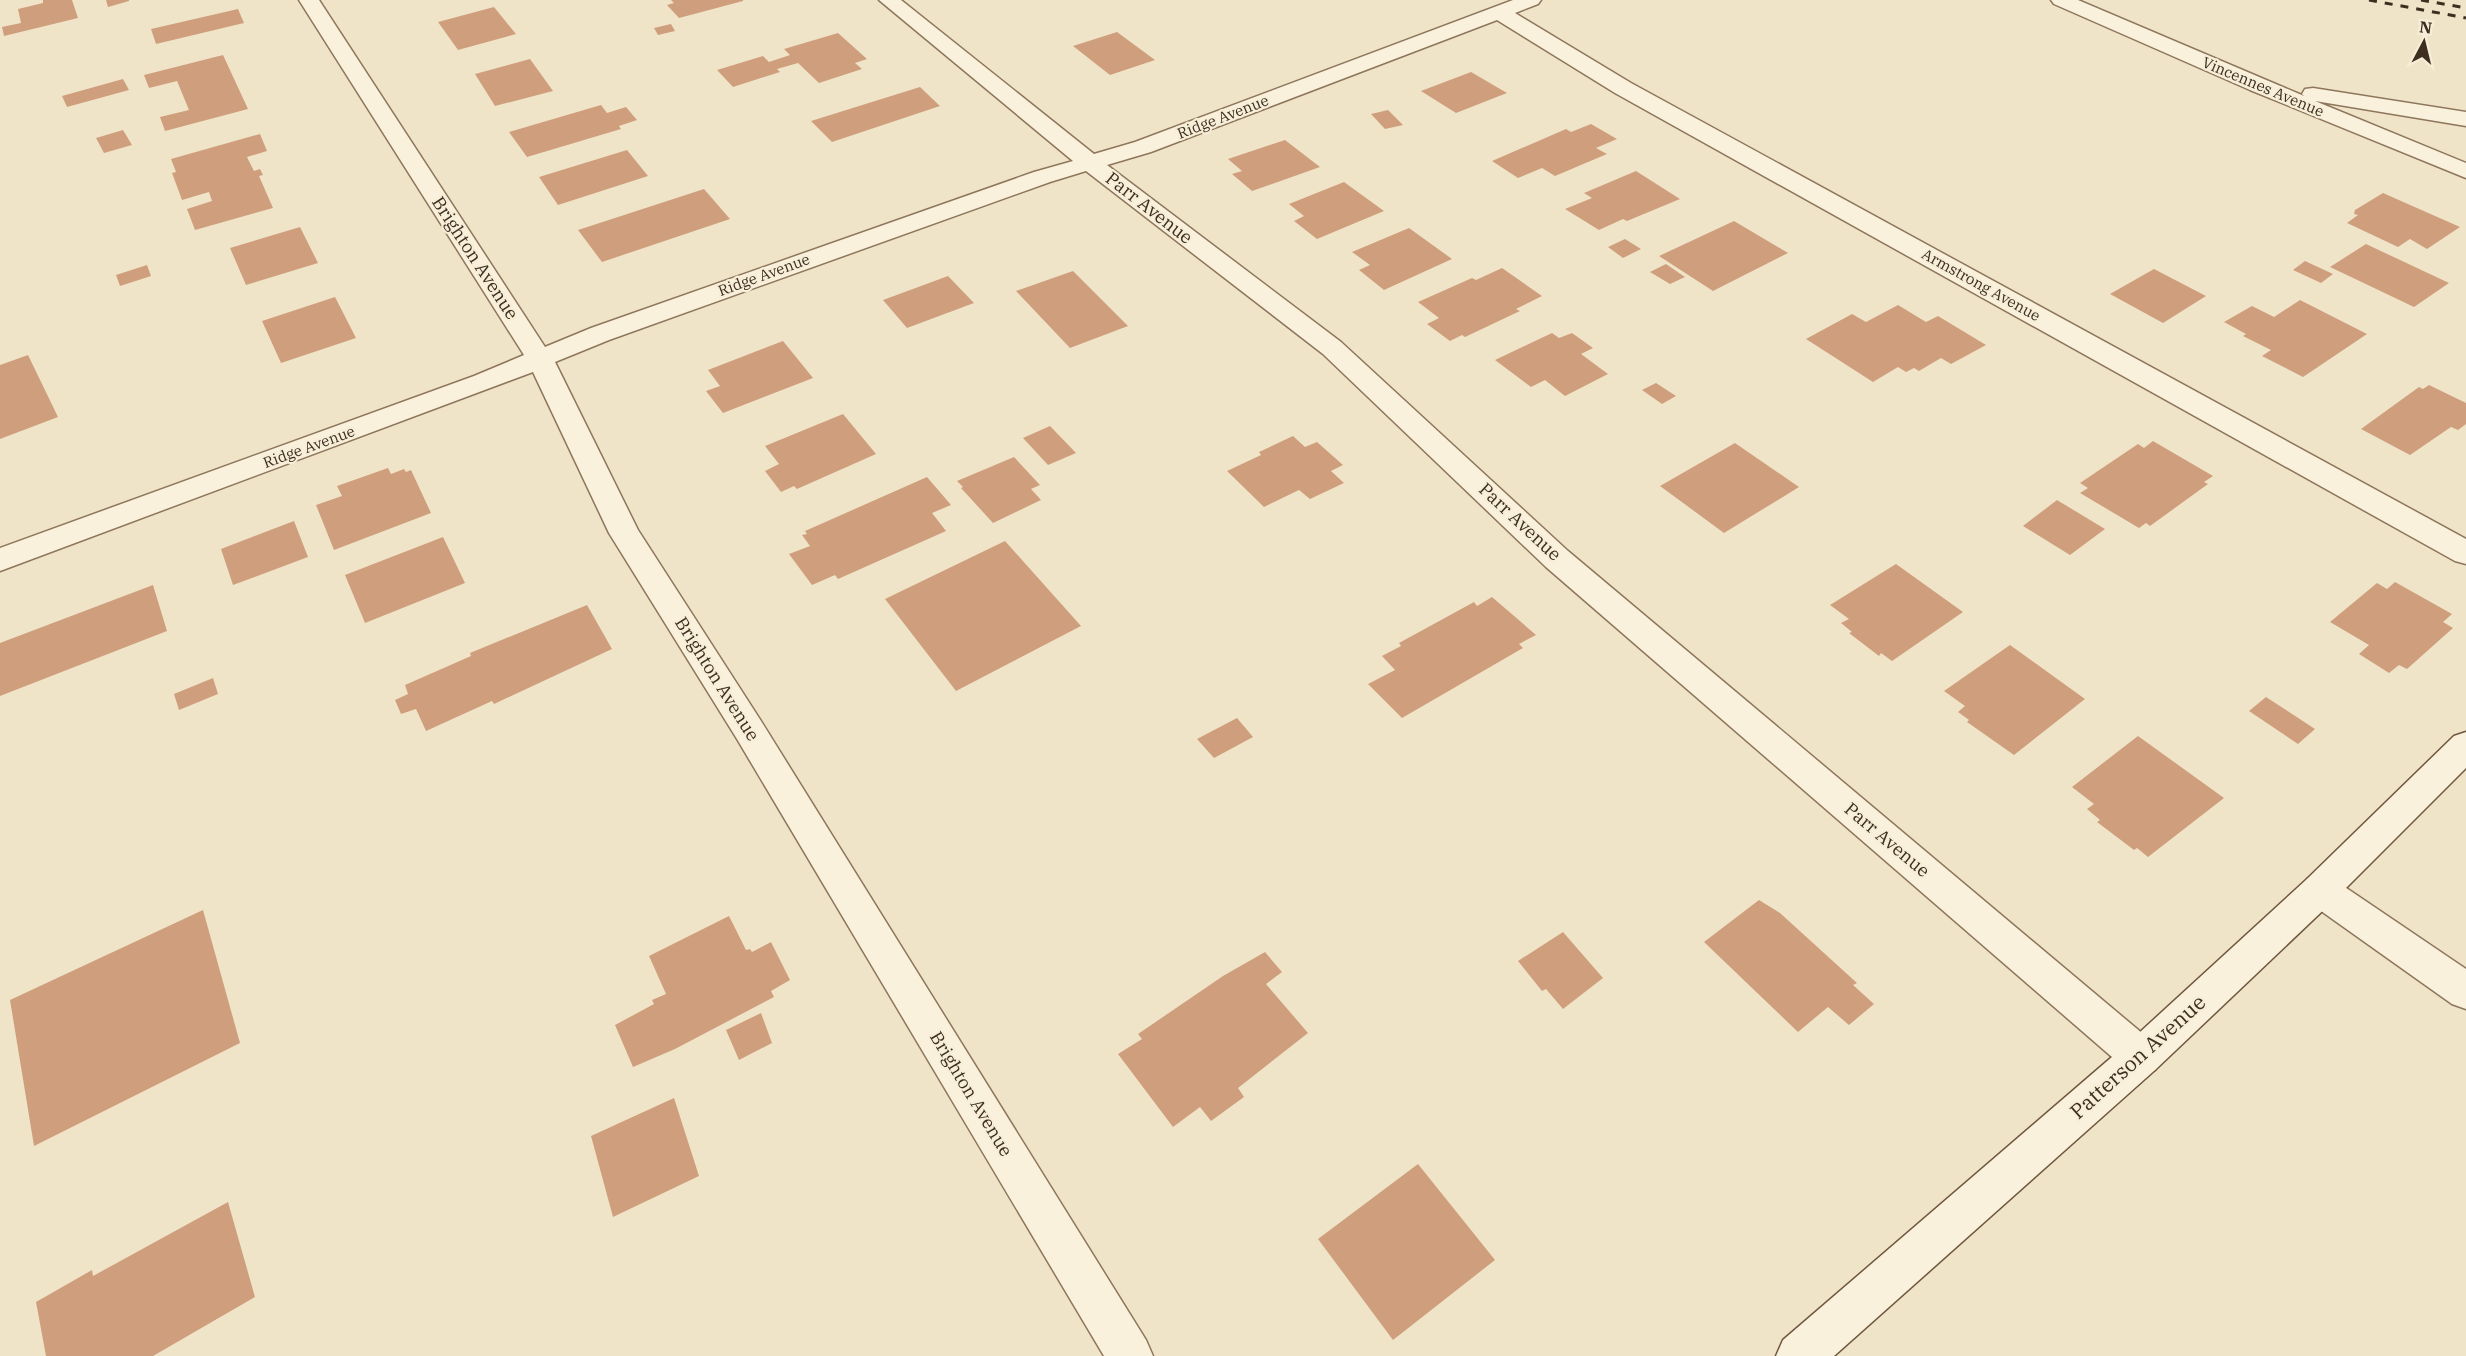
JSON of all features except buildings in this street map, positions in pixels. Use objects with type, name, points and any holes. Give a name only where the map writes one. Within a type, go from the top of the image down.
[{"type":"street","name":"Brighton Avenue","points":[[309,0],[540,359],[624,533],[749,730],[1130,1356]]},
{"type":"street","name":"Parr Avenue","points":[[889,0],[1090,163],[1332,348],[1557,559],[2141,1057]]},
{"type":"street","name":"Ridge Avenue","points":[[0,560],[473,387],[600,334],[1042,177],[1143,147],[1531,0]]},
{"type":"street","name":"Vincennes Avenue","points":[[2061,0],[2466,171]]},
{"type":"street","name":"Armstrong Avenue","points":[[1499,12],[1623,88],[2466,553]]},
{"type":"street","points":[[2258,85],[2466,119]]},
{"type":"street","points":[[2372,132],[2466,154]]},
{"type":"street","name":"Patterson Avenue","points":[[1799,1356],[2141,1057],[2320,890],[2466,746]]},
{"type":"street","points":[[2320,890],[2466,991]]},
{"type":"railway","points":[[2369,0],[2466,18]]},
{"type":"railway","points":[[2421,0],[2466,8]]}]
